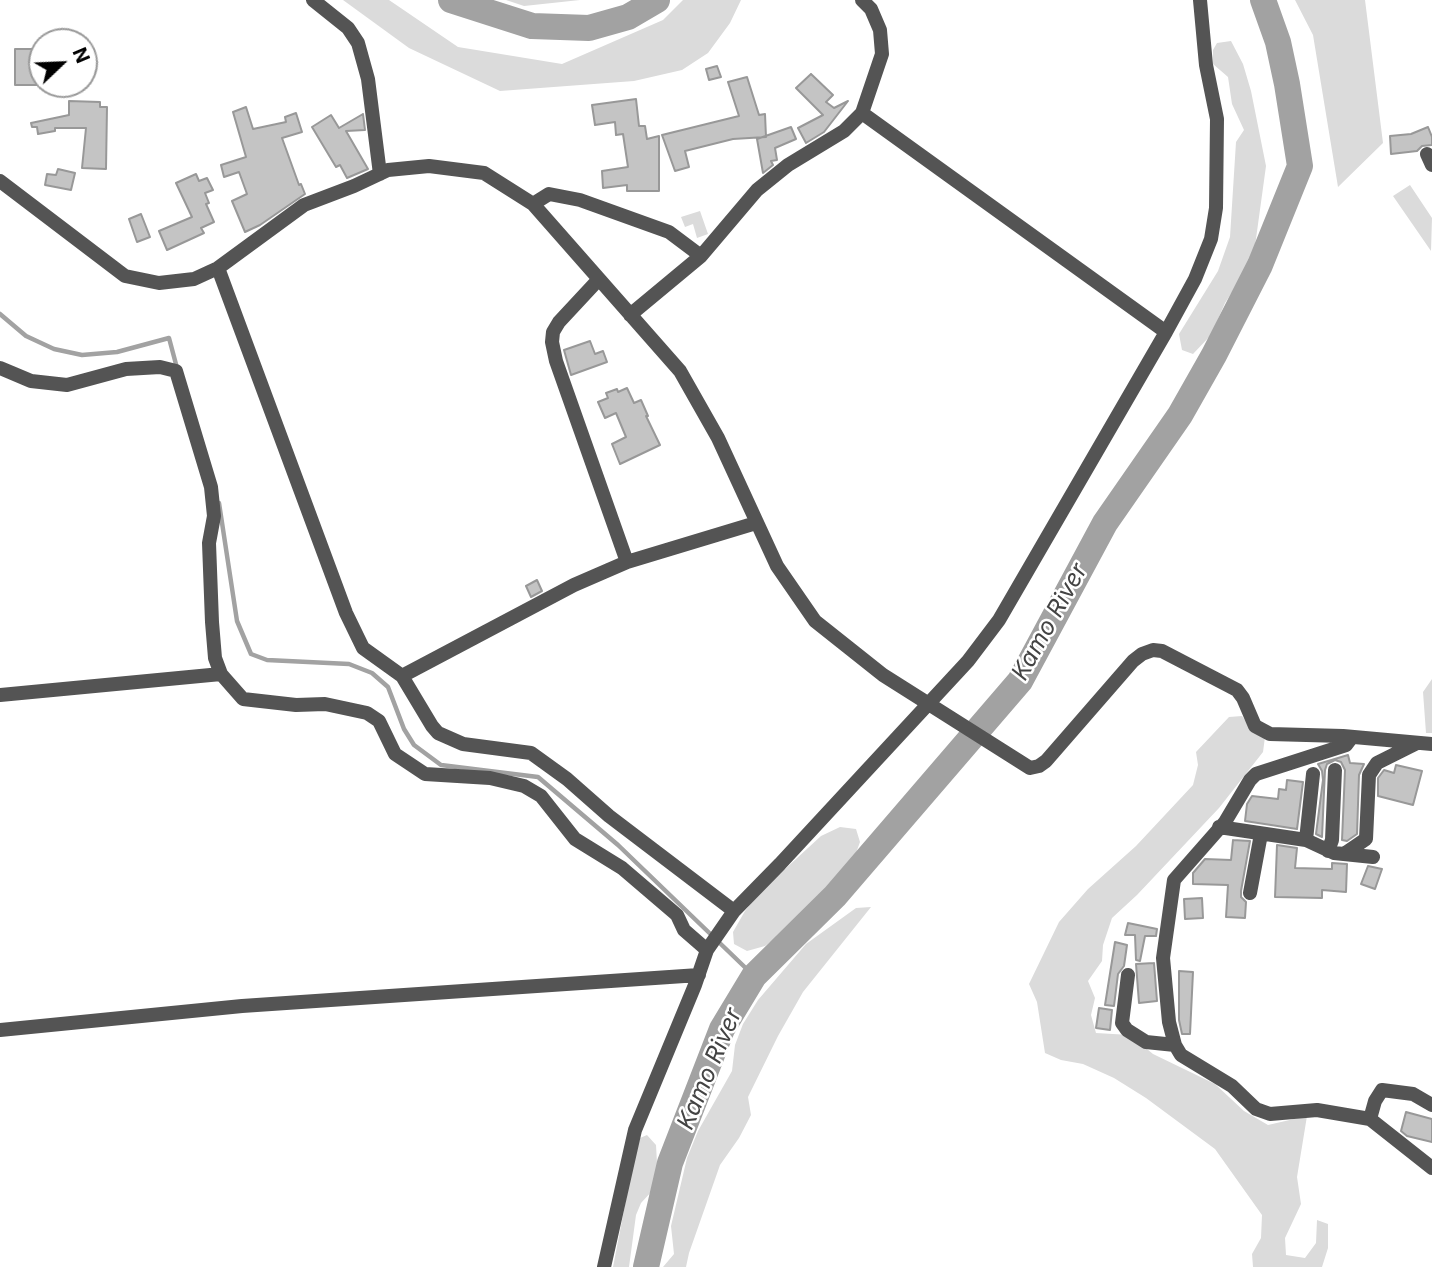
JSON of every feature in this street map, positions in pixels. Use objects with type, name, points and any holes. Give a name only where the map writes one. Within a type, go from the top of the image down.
[{"type":"street","points":[[313,0],[348,28],[358,43],[368,79],[380,174]]},
{"type":"street","points":[[630,315],[701,256],[757,190],[788,165],[844,131],[862,113],[881,54],[880,30],[871,9],[862,0]]},
{"type":"street","points":[[604,1267],[635,1130],[709,946],[734,911],[929,704],[968,661],[999,620],[1195,279],[1211,239],[1216,208],[1217,119],[1206,65],[1200,0]]},
{"type":"street","points":[[862,113],[1166,332]]},
{"type":"street","points":[[0,181],[125,276],[159,283],[194,279],[218,268],[304,205],[388,170],[429,166],[484,173],[533,204],[680,371],[718,438],[777,566],[815,621],[883,675],[1030,768],[1046,761],[1133,661],[1153,650],[1163,652],[1237,690],[1255,726],[1270,734],[1425,743]]},
{"type":"street","points":[[533,204],[549,194],[580,200],[669,232],[701,256]]},
{"type":"street","points":[[218,268],[346,613],[363,648],[402,676],[438,733],[463,744],[531,753],[734,911]]},
{"type":"street","points":[[599,279],[559,322],[552,332],[552,342],[556,361],[627,562]]},
{"type":"street","points":[[0,368],[31,381],[67,385],[126,369],[160,367],[176,371],[211,487],[214,516],[209,543],[215,658],[221,674],[243,699],[296,705],[325,704],[367,713],[379,721],[395,754],[425,774],[490,778],[524,786],[541,796],[575,839],[622,868],[677,915],[684,930],[709,946]]},
{"type":"street","points":[[402,676],[574,585],[627,562],[756,523]]},
{"type":"street","points":[[0,695],[221,674]]},
{"type":"street","points":[[1352,737],[1346,745],[1256,774],[1219,827],[1174,880],[1163,958],[1169,1022],[1175,1045],[1181,1055],[1232,1086],[1256,1109],[1270,1114],[1317,1110],[1370,1119],[1432,1168]]},
{"type":"street","points":[[1344,854],[1366,839],[1369,775],[1377,763],[1425,743]]},
{"type":"street","points":[[1328,851],[1332,841],[1335,770]]},
{"type":"street","points":[[1306,840],[1313,775]]},
{"type":"street","points":[[1219,827],[1306,840],[1328,851],[1373,858]]},
{"type":"street","points":[[1250,893],[1261,834]]},
{"type":"street","points":[[0,1030],[242,1006],[699,975]]},
{"type":"street","points":[[1128,975],[1122,1023],[1146,1041],[1175,1045]]},
{"type":"street","points":[[1370,1119],[1375,1101],[1382,1090],[1413,1094],[1432,1105]]},
{"type":"shaded area","points":[[343,0],[389,0],[458,47],[562,64],[663,20],[683,0],[741,0],[730,23],[708,53],[682,70],[634,81],[500,91],[409,48]]},
{"type":"shaded area","points":[[506,0],[580,0],[524,6]]},
{"type":"shaded area","points":[[1295,0],[1365,0],[1383,143],[1338,187],[1313,35]]},
{"type":"shaded area","points":[[1231,41],[1243,64],[1251,91],[1266,166],[1255,246],[1211,335],[1193,354],[1182,350],[1179,334],[1218,271],[1230,237],[1236,142],[1244,130],[1232,104],[1228,77],[1213,64],[1213,50],[1217,43]]},
{"type":"shaded area","points":[[1410,185],[1432,218],[1431,251],[1393,196]]},
{"type":"shaded area","points":[[700,211],[708,234],[697,238],[693,224],[685,227],[681,217]]},
{"type":"shaded area","points":[[1432,679],[1432,733],[1426,733],[1423,692]]},
{"type":"shaded area","points":[[1242,716],[1252,730],[1265,737],[1263,752],[1219,808],[1112,918],[1103,945],[1102,961],[1088,981],[1095,998],[1091,1015],[1096,1033],[1130,1035],[1153,1054],[1215,1084],[1244,1111],[1268,1125],[1307,1116],[1297,1177],[1301,1204],[1285,1238],[1286,1255],[1305,1258],[1316,1243],[1317,1220],[1328,1224],[1328,1248],[1322,1267],[1253,1267],[1252,1254],[1261,1238],[1262,1215],[1215,1149],[1114,1078],[1083,1064],[1061,1060],[1045,1053],[1037,1002],[1029,984],[1059,922],[1088,889],[1136,846],[1193,785],[1198,765],[1196,752],[1229,717]]},
{"type":"shaded area","points":[[840,827],[856,829],[860,842],[852,864],[833,886],[765,946],[747,951],[734,944],[733,932],[758,894],[821,836]]},
{"type":"shaded area","points":[[871,907],[803,992],[778,1036],[748,1097],[751,1115],[720,1165],[686,1267],[663,1267],[674,1254],[671,1226],[687,1158],[698,1131],[732,1071],[735,1045],[743,1024],[758,1000],[806,944],[856,908]]},
{"type":"shaded area","points":[[647,1135],[656,1145],[658,1181],[641,1203],[636,1215],[629,1267],[613,1267],[632,1169],[640,1138]]},
{"type":"building","points":[[15,49],[28,49],[28,85],[15,85]]},
{"type":"building","points":[[717,66],[721,77],[709,80],[706,69]]},
{"type":"building","points":[[811,74],[833,95],[826,102],[834,108],[848,101],[824,132],[806,143],[798,128],[823,115],[796,88]]},
{"type":"building","points":[[747,77],[759,115],[765,114],[766,137],[733,139],[685,151],[689,167],[675,171],[662,135],[739,116],[728,82]]},
{"type":"building","points":[[636,99],[639,126],[645,126],[647,139],[659,136],[659,191],[627,191],[627,185],[603,188],[602,171],[628,167],[623,134],[616,135],[615,122],[595,125],[592,105]]},
{"type":"building","points":[[69,101],[100,102],[100,107],[107,107],[106,169],[82,168],[86,128],[55,128],[55,131],[38,134],[37,127],[32,127],[31,123],[69,115]]},
{"type":"building","points":[[246,107],[253,129],[286,122],[285,117],[296,113],[302,132],[282,138],[299,185],[301,184],[305,194],[260,225],[245,232],[232,201],[247,194],[239,172],[224,177],[221,165],[246,157],[233,112]]},
{"type":"building","points":[[363,114],[365,130],[346,131],[368,169],[347,178],[340,165],[336,167],[312,127],[331,115],[339,128]]},
{"type":"building","points":[[791,127],[796,139],[775,148],[777,160],[771,161],[773,165],[763,173],[757,139]]},
{"type":"building","points":[[1428,127],[1432,145],[1422,146],[1417,151],[1391,154],[1390,136],[1411,134]]},
{"type":"building","points":[[58,169],[75,173],[71,190],[45,185],[47,174],[56,175]]},
{"type":"building","points":[[196,174],[199,181],[207,178],[213,190],[205,193],[209,203],[206,204],[214,222],[201,228],[204,233],[167,250],[159,231],[192,217],[176,183]]},
{"type":"building","points":[[141,214],[150,237],[137,242],[129,219]]},
{"type":"building","points":[[590,341],[595,354],[603,351],[607,362],[571,375],[564,350]]},
{"type":"building","points":[[627,388],[634,403],[641,400],[660,445],[620,464],[612,444],[626,437],[616,413],[605,418],[598,402],[608,398],[606,393]]},
{"type":"building","points":[[537,580],[542,591],[531,597],[526,586]]},
{"type":"building","points":[[1348,755],[1350,763],[1364,764],[1359,775],[1357,834],[1347,841],[1342,840],[1345,770],[1341,762],[1335,760],[1327,764],[1325,770],[1322,837],[1316,834],[1323,780],[1318,764]]},
{"type":"building","points":[[1396,765],[1422,771],[1413,805],[1378,796],[1378,778],[1384,770],[1394,773]]},
{"type":"building","points":[[1287,780],[1303,782],[1297,829],[1245,821],[1247,804],[1252,796],[1278,799],[1279,789],[1286,790]]},
{"type":"building","points":[[1233,840],[1250,841],[1241,891],[1241,897],[1246,902],[1245,918],[1226,917],[1228,885],[1193,884],[1193,873],[1205,859],[1231,860]]},
{"type":"building","points":[[1277,845],[1297,848],[1295,868],[1332,869],[1332,863],[1347,864],[1346,892],[1322,890],[1322,898],[1275,897]]},
{"type":"building","points":[[1368,866],[1382,869],[1375,889],[1361,884]]},
{"type":"building","points":[[1202,898],[1203,918],[1185,919],[1184,899]]},
{"type":"building","points":[[1128,923],[1157,929],[1156,936],[1145,936],[1140,961],[1136,960],[1135,935],[1125,935]]},
{"type":"building","points":[[1115,942],[1127,945],[1124,966],[1118,974],[1114,1006],[1105,1005]]},
{"type":"building","points":[[1154,963],[1157,1001],[1139,1003],[1136,964]]},
{"type":"building","points":[[1179,971],[1193,972],[1190,1034],[1182,1034],[1179,1020]]},
{"type":"building","points":[[1099,1008],[1112,1010],[1110,1030],[1096,1028]]},
{"type":"building","points":[[1406,1112],[1432,1119],[1432,1142],[1407,1136],[1401,1131]]},
{"type":"waterway","name":"Kamo River","points":[[451,0],[532,26],[589,28],[628,17],[657,0]]},
{"type":"waterway","name":"Kamo River","points":[[646,1267],[670,1163],[722,1029],[754,976],[835,896],[1020,681],[1105,523],[1180,415],[1260,265],[1300,166],[1278,42],[1263,0]]},
{"type":"waterway","points":[[0,314],[26,336],[54,349],[82,355],[117,352],[169,338],[177,368]]},
{"type":"waterway","points":[[219,503],[237,621],[251,654],[267,660],[349,664],[372,673],[388,687],[404,729],[414,745],[441,765],[538,777],[618,845],[754,976]]}]
